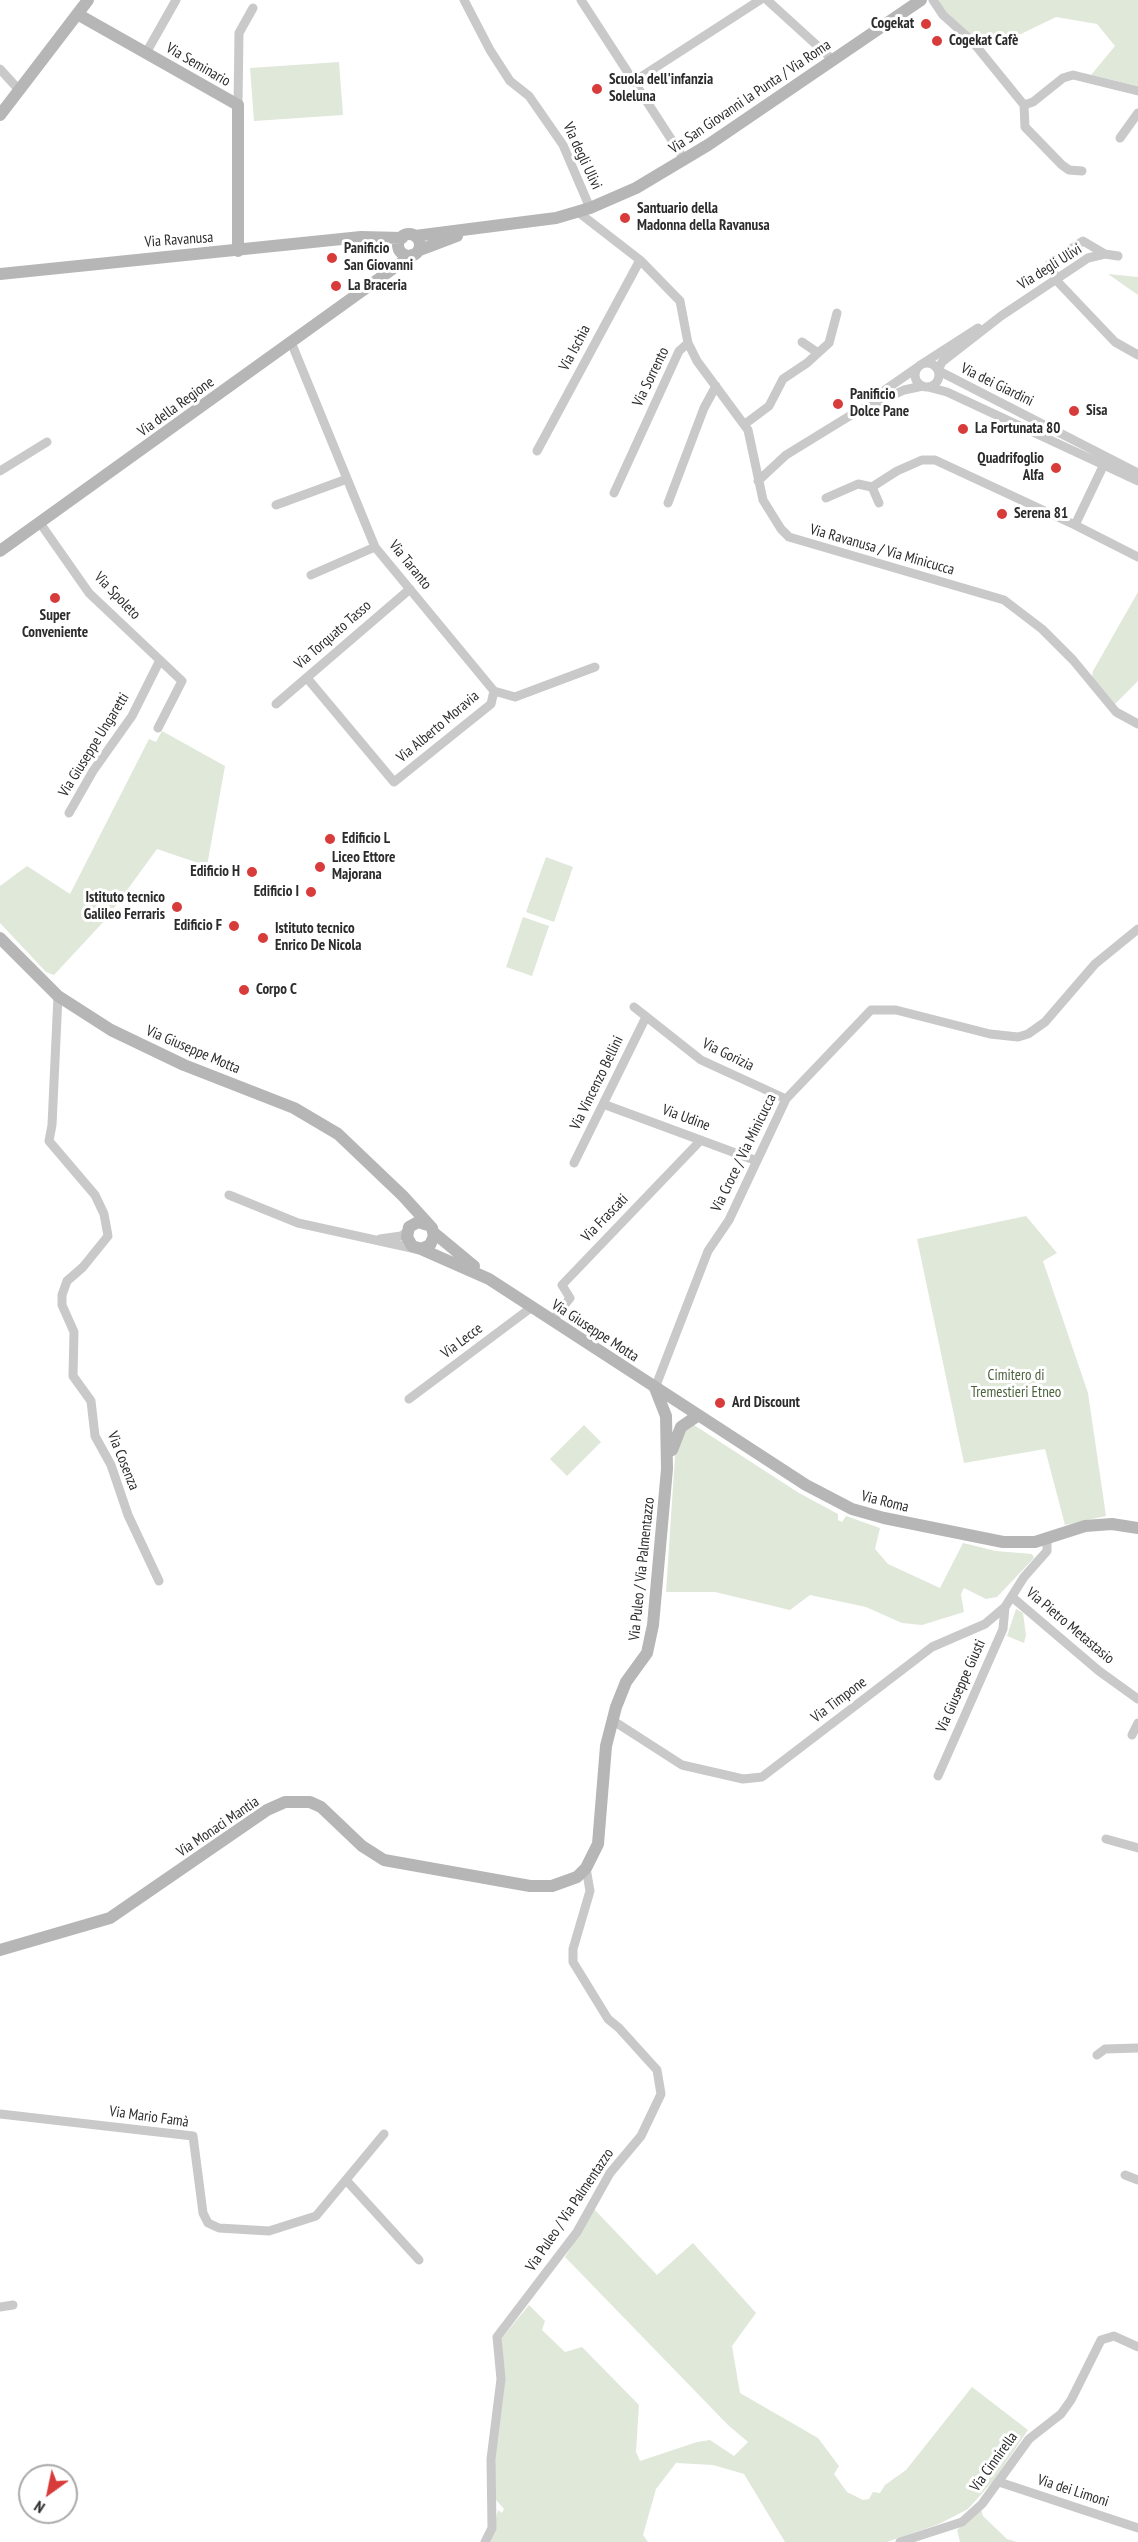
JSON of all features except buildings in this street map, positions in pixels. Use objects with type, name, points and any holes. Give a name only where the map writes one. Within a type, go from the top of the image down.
[{"type":"main road","points":[[0,115],[79,15],[88,0]]},
{"type":"main road","name":"Via San Giovanni la Punta / Via Roma","points":[[584,210],[636,188],[684,159],[921,0]]},
{"type":"main road","name":"Via Seminario","points":[[79,15],[238,105],[238,251]]},
{"type":"main road","points":[[368,285],[399,245],[415,236],[556,218],[584,210]]},
{"type":"main road","points":[[399,245],[403,255],[416,253],[476,230]]},
{"type":"main road","points":[[368,285],[416,253],[421,241],[415,236]]},
{"type":"main road","name":"Via Ravanusa","points":[[0,274],[361,237],[399,245]]},
{"type":"main road","name":"Via della Regione","points":[[0,551],[368,285]]},
{"type":"main road","name":"Via Giuseppe Motta","points":[[0,938],[58,996],[111,1030],[149,1049],[276,1100],[320,1122],[338,1134],[382,1178]]},
{"type":"main road","points":[[382,1178],[403,1196],[431,1228],[489,1279]]},
{"type":"main road","points":[[382,1178],[407,1210],[410,1218],[408,1242],[418,1249],[489,1279]]},
{"type":"main road","points":[[408,1230],[418,1222],[431,1228]]},
{"type":"main road","points":[[418,1249],[430,1245],[431,1228]]},
{"type":"main road","name":"Via Giuseppe Motta","points":[[489,1279],[655,1388]]},
{"type":"main road","points":[[655,1388],[666,1416],[667,1469]]},
{"type":"main road","name":"Via Roma","points":[[655,1388],[806,1485],[852,1509],[884,1518],[1022,1544],[1047,1539],[1085,1526],[1112,1524],[1138,1528]]},
{"type":"main road","points":[[666,1416],[680,1404]]},
{"type":"main road","points":[[667,1469],[680,1404]]},
{"type":"main road","points":[[675,1437],[685,1422],[697,1416]]},
{"type":"main road","name":"Via Puleo / Via Palmentazzo","points":[[586,1868],[594,1855],[601,1829],[606,1746],[612,1720],[620,1694],[641,1663],[651,1638],[667,1469]]},
{"type":"main road","name":"Via Monaci Mantia","points":[[0,1950],[92,1926],[110,1918],[267,1810],[285,1802],[310,1802],[321,1808],[372,1854],[400,1863],[530,1886],[552,1886],[566,1882],[586,1868]]},
{"type":"street","points":[[146,53],[176,0]]},
{"type":"street","name":"Via degli Ulivi","points":[[464,0],[490,50],[510,81],[530,96],[563,145],[584,210]]},
{"type":"street","points":[[580,0],[684,159]]},
{"type":"street","points":[[633,82],[760,0]]},
{"type":"street","points":[[767,0],[833,60]]},
{"type":"street","points":[[933,0],[943,15],[972,41],[1024,105],[1025,127],[1064,167],[1082,171]]},
{"type":"street","points":[[238,105],[238,33],[253,8]]},
{"type":"street","points":[[0,69],[20,91]]},
{"type":"street","points":[[1024,105],[1033,102],[1063,78],[1073,75],[1138,91]]},
{"type":"street","points":[[1120,138],[1138,113]]},
{"type":"street","name":"Via Ravanusa / Via Minicucca","points":[[584,210],[640,260],[680,301],[688,343],[697,361],[745,424],[751,440],[758,481],[769,511],[781,529],[798,542],[995,597],[1014,606],[1073,660],[1116,712],[1138,724]]},
{"type":"street","points":[[1105,254],[1083,241],[1050,263],[1056,280],[1114,342],[1138,355]]},
{"type":"street","name":"Via degli Ulivi","points":[[1001,316],[1088,258],[1105,254],[1118,256]]},
{"type":"street","name":"Via Ischia","points":[[537,451],[640,260]]},
{"type":"street","points":[[745,424],[769,406],[783,379],[829,343],[837,313]]},
{"type":"street","points":[[758,481],[786,456],[856,412],[954,341],[1001,316]]},
{"type":"street","points":[[856,412],[904,390],[937,382],[938,370],[942,362],[1001,316]]},
{"type":"street","name":"Via Taranto","points":[[291,342],[375,547],[494,691]]},
{"type":"street","points":[[802,342],[818,353]]},
{"type":"street","name":"Via Sorrento","points":[[614,493],[679,351],[688,343]]},
{"type":"street","points":[[920,365],[930,363],[938,370]]},
{"type":"street","points":[[920,365],[915,378],[925,386]]},
{"type":"street","name":"Via dei Giardini","points":[[938,370],[1106,461],[1138,481]]},
{"type":"street","points":[[668,503],[704,408],[716,386]]},
{"type":"street","name":"Via dei Giardini","points":[[925,386],[947,392],[1138,473]]},
{"type":"street","points":[[0,471],[47,442]]},
{"type":"street","points":[[826,498],[858,484],[873,487],[905,467],[922,460],[935,460],[1138,557]]},
{"type":"street","points":[[1075,525],[1106,461]]},
{"type":"street","points":[[276,505],[347,479]]},
{"type":"street","points":[[873,487],[879,503]]},
{"type":"street","name":"Via Spoleto","points":[[40,522],[89,593],[182,681],[158,728]]},
{"type":"street","points":[[311,575],[375,547]]},
{"type":"street","name":"Via Torquato Tasso","points":[[276,704],[410,589]]},
{"type":"street","name":"Via Giuseppe Ungaretti","points":[[69,813],[93,771],[132,716],[160,660]]},
{"type":"street","points":[[494,691],[501,695],[522,695],[595,667]]},
{"type":"street","name":"Via Alberto Moravia","points":[[307,678],[394,782],[491,704],[494,691]]},
{"type":"street","name":"Via Croce / Via Minicucca","points":[[655,1388],[708,1251],[729,1220],[786,1099],[871,1010],[876,1008],[896,1010],[990,1034],[1018,1037],[1028,1034],[1045,1022],[1095,964],[1138,929]]},
{"type":"street","name":"Via Cosenza","points":[[58,996],[52,1125],[49,1141],[95,1195],[104,1214],[108,1236],[83,1268],[67,1281],[62,1295],[62,1305],[74,1332],[73,1376],[91,1401],[95,1436],[111,1465],[128,1515],[159,1581]]},
{"type":"street","name":"Via Gorizia","points":[[634,1007],[701,1060],[786,1099]]},
{"type":"street","name":"Via Vincenzo Bellini","points":[[574,1163],[646,1017]]},
{"type":"street","name":"Via Udine","points":[[603,1104],[758,1161]]},
{"type":"street","name":"Via Frascati","points":[[552,1321],[570,1299],[562,1285],[701,1140]]},
{"type":"street","points":[[229,1195],[298,1223],[418,1249]]},
{"type":"street","points":[[372,1240],[397,1237],[408,1230]]},
{"type":"street","name":"Via Lecce","points":[[409,1400],[532,1307]]},
{"type":"street","name":"Via Timpone","points":[[612,1720],[682,1765],[743,1779],[762,1777],[932,1647],[985,1624],[1005,1607],[1024,1577],[1047,1551],[1047,1539]]},
{"type":"street","name":"Via Pietro Metastasio","points":[[1012,1597],[1099,1671],[1138,1699]]},
{"type":"street","name":"Via Giuseppe Giusti","points":[[938,1776],[1003,1629],[1005,1607]]},
{"type":"street","points":[[1132,1735],[1138,1723]]},
{"type":"street","points":[[1106,1839],[1138,1848]]},
{"type":"street","name":"Via Puleo / Via Palmentazzo","points":[[485,2542],[492,2528],[491,2459],[501,2379],[497,2337],[577,2232],[610,2173],[641,2136],[661,2094],[657,2070],[620,2028],[608,2019],[573,1962],[573,1949],[590,1891],[586,1868]]},
{"type":"street","points":[[1097,2055],[1105,2049],[1138,2048]]},
{"type":"street","name":"Via Mario Famà","points":[[0,2114],[193,2136],[203,2213],[208,2223],[219,2228],[269,2231],[316,2216],[384,2134]]},
{"type":"street","points":[[1125,2175],[1138,2180]]},
{"type":"street","points":[[346,2180],[419,2260]]},
{"type":"street","points":[[0,2307],[13,2305]]},
{"type":"street","name":"Via Cinnirella","points":[[900,2542],[962,2522],[982,2504],[1034,2434],[1061,2414],[1101,2340],[1114,2336],[1138,2347]]},
{"type":"street","name":"Via dei Limoni","points":[[999,2482],[1138,2528]]},
{"type":"green space","points":[[939,0],[1138,0],[1138,86],[1091,75],[1115,46],[1097,24],[1056,17],[1021,34],[1004,34],[975,40],[942,10]]},
{"type":"green space","points":[[339,62],[343,115],[254,121],[250,68]]},
{"type":"green space","points":[[1108,274],[1138,277],[1138,295]]},
{"type":"green space","points":[[1138,592],[1138,681],[1115,704],[1092,677],[1093,671]]},
{"type":"green space","points":[[162,731],[225,766],[207,866],[157,849],[106,919],[54,975],[46,972],[0,923],[0,886],[27,866],[70,894],[149,739],[156,742]]},
{"type":"green space","points":[[546,857],[573,867],[554,922],[526,912]]},
{"type":"green space","points":[[523,917],[549,926],[532,976],[506,967]]},
{"type":"green space","name":"Cimitero di Tremestieri Etneo","points":[[1026,1216],[1057,1253],[1043,1261],[1088,1393],[1106,1516],[1065,1525],[1045,1449],[964,1463],[917,1239]]},
{"type":"green space","points":[[584,1425],[601,1442],[567,1476],[550,1459]]},
{"type":"green space","points":[[694,1425],[799,1493],[838,1514],[838,1520],[842,1522],[846,1516],[880,1528],[875,1549],[888,1564],[940,1588],[963,1543],[996,1551],[1032,1554],[1034,1558],[997,1597],[986,1599],[964,1588],[961,1594],[964,1612],[922,1625],[902,1623],[866,1607],[810,1595],[790,1610],[715,1592],[666,1592],[675,1456],[680,1435]]},
{"type":"green space","points":[[1016,1609],[1023,1613],[1026,1635],[1024,1643],[1007,1636]]},
{"type":"green space","points":[[594,2209],[657,2275],[693,2243],[756,2313],[732,2346],[740,2393],[818,2438],[839,2466],[834,2474],[847,2492],[863,2500],[869,2499],[873,2492],[880,2493],[885,2485],[906,2470],[972,2387],[1028,2430],[994,2480],[968,2509],[939,2524],[887,2542],[785,2542],[744,2474],[713,2465],[676,2463],[656,2489],[643,2535],[648,2542],[490,2542],[498,2510],[502,2513],[504,2509],[496,2500],[494,2460],[503,2380],[501,2339],[529,2305],[545,2321],[542,2330],[565,2352],[582,2347],[639,2405],[636,2452],[640,2461],[697,2442],[710,2440],[734,2456],[748,2442],[728,2425],[565,2257]]},
{"type":"green space","points":[[981,2509],[983,2516],[1007,2539],[1017,2542],[960,2542],[957,2530]]},
{"type":"place","name":"Cogekat","points":[[926,24]]},
{"type":"place","name":"Cogekat Cafè","points":[[937,41]]},
{"type":"place","name":"Scuola dell'infanzia Soleluna","points":[[597,89]]},
{"type":"place","name":"Santuario della Madonna della Ravanusa","points":[[625,218]]},
{"type":"place","name":"Panificio San Giovanni","points":[[332,258]]},
{"type":"place","name":"La Braceria","points":[[336,286]]},
{"type":"place","name":"Panificio Dolce Pane","points":[[838,404]]},
{"type":"place","name":"Sisa","points":[[1074,411]]},
{"type":"place","name":"La Fortunata 80","points":[[963,429]]},
{"type":"place","name":"Quadrifoglio Alfa","points":[[1056,468]]},
{"type":"place","name":"Serena 81","points":[[1002,514]]},
{"type":"place","name":"Super Conveniente","points":[[55,598]]},
{"type":"place","name":"Edificio L","points":[[330,839]]},
{"type":"place","name":"Liceo Ettore Majorana","points":[[320,867]]},
{"type":"place","name":"Edificio H","points":[[252,872]]},
{"type":"place","name":"Edificio I","points":[[311,892]]},
{"type":"place","name":"Istituto tecnico Galileo Ferraris","points":[[177,907]]},
{"type":"place","name":"Edificio F","points":[[234,926]]},
{"type":"place","name":"Istituto tecnico Enrico De Nicola","points":[[263,938]]},
{"type":"place","name":"Corpo C","points":[[244,990]]},
{"type":"place","name":"Ard Discount","points":[[720,1403]]}]
